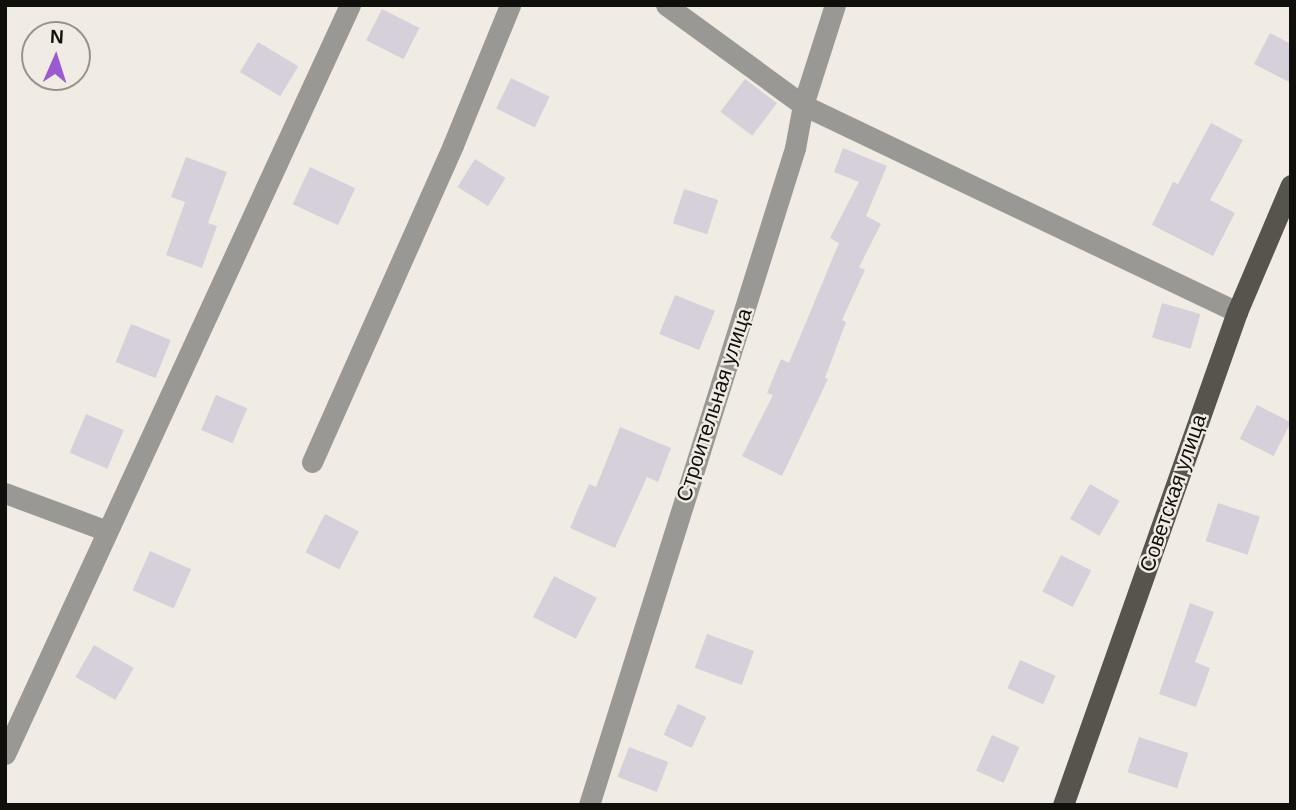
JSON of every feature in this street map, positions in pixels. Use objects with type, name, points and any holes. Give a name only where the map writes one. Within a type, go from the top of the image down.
[{"type":"main road","name":"Советская улица","points":[[1063,805],[1237,312],[1291,185]]},
{"type":"street","points":[[5,754],[350,5]]},
{"type":"street","points":[[312,462],[453,145],[510,5]]},
{"type":"street","points":[[666,5],[803,105],[1237,312]]},
{"type":"street","name":"Строительная улица","points":[[589,805],[795,148],[803,105],[835,5]]},
{"type":"street","points":[[5,493],[107,531]]},
{"type":"building","points":[[382,9],[419,28],[404,59],[366,40]]},
{"type":"building","points":[[1270,33],[1291,44],[1291,83],[1254,64]]},
{"type":"building","points":[[258,42],[298,66],[280,96],[240,72]]},
{"type":"building","points":[[511,78],[550,97],[535,127],[496,109]]},
{"type":"building","points":[[745,79],[777,103],[752,136],[720,112]]},
{"type":"building","points":[[1211,123],[1243,140],[1210,200],[1235,213],[1213,256],[1152,225],[1173,182],[1178,184]]},
{"type":"building","points":[[843,148],[887,166],[866,216],[881,224],[859,267],[865,270],[842,320],[846,322],[825,378],[828,379],[782,476],[742,456],[773,395],[767,393],[781,359],[789,363],[839,243],[830,238],[859,182],[834,172]]},
{"type":"building","points":[[186,157],[227,172],[208,223],[217,226],[202,268],[166,255],[185,202],[171,197]]},
{"type":"building","points":[[475,159],[506,178],[488,206],[458,187]]},
{"type":"building","points":[[310,167],[355,188],[338,225],[293,204]]},
{"type":"building","points":[[684,189],[718,200],[707,234],[673,223]]},
{"type":"building","points":[[675,295],[715,311],[699,350],[659,334]]},
{"type":"building","points":[[1162,303],[1200,314],[1191,349],[1152,338]]},
{"type":"building","points":[[131,324],[171,340],[156,378],[116,362]]},
{"type":"building","points":[[216,395],[247,408],[232,443],[201,430]]},
{"type":"building","points":[[1257,405],[1291,422],[1274,456],[1240,439]]},
{"type":"building","points":[[86,414],[124,430],[107,469],[70,453]]},
{"type":"building","points":[[620,427],[671,448],[658,482],[647,477],[615,548],[570,528],[589,484],[596,487]]},
{"type":"building","points":[[1090,484],[1119,501],[1099,536],[1070,519]]},
{"type":"building","points":[[1218,503],[1260,517],[1247,555],[1206,541]]},
{"type":"building","points":[[325,514],[359,531],[339,570],[305,552]]},
{"type":"building","points":[[150,551],[191,569],[174,609],[133,590]]},
{"type":"building","points":[[1061,555],[1091,570],[1073,607],[1042,592]]},
{"type":"building","points":[[554,576],[597,598],[576,639],[533,617]]},
{"type":"building","points":[[1190,603],[1214,612],[1195,662],[1210,668],[1196,707],[1159,694]]},
{"type":"building","points":[[707,634],[754,651],[742,685],[695,668]]},
{"type":"building","points":[[94,645],[134,668],[115,700],[76,677]]},
{"type":"building","points":[[1020,660],[1056,676],[1043,704],[1007,688]]},
{"type":"building","points":[[678,704],[706,717],[692,748],[664,735]]},
{"type":"building","points":[[992,735],[1019,747],[1004,783],[976,771]]},
{"type":"building","points":[[1139,737],[1188,753],[1177,788],[1128,772]]},
{"type":"building","points":[[629,747],[668,762],[657,792],[618,777]]}]
